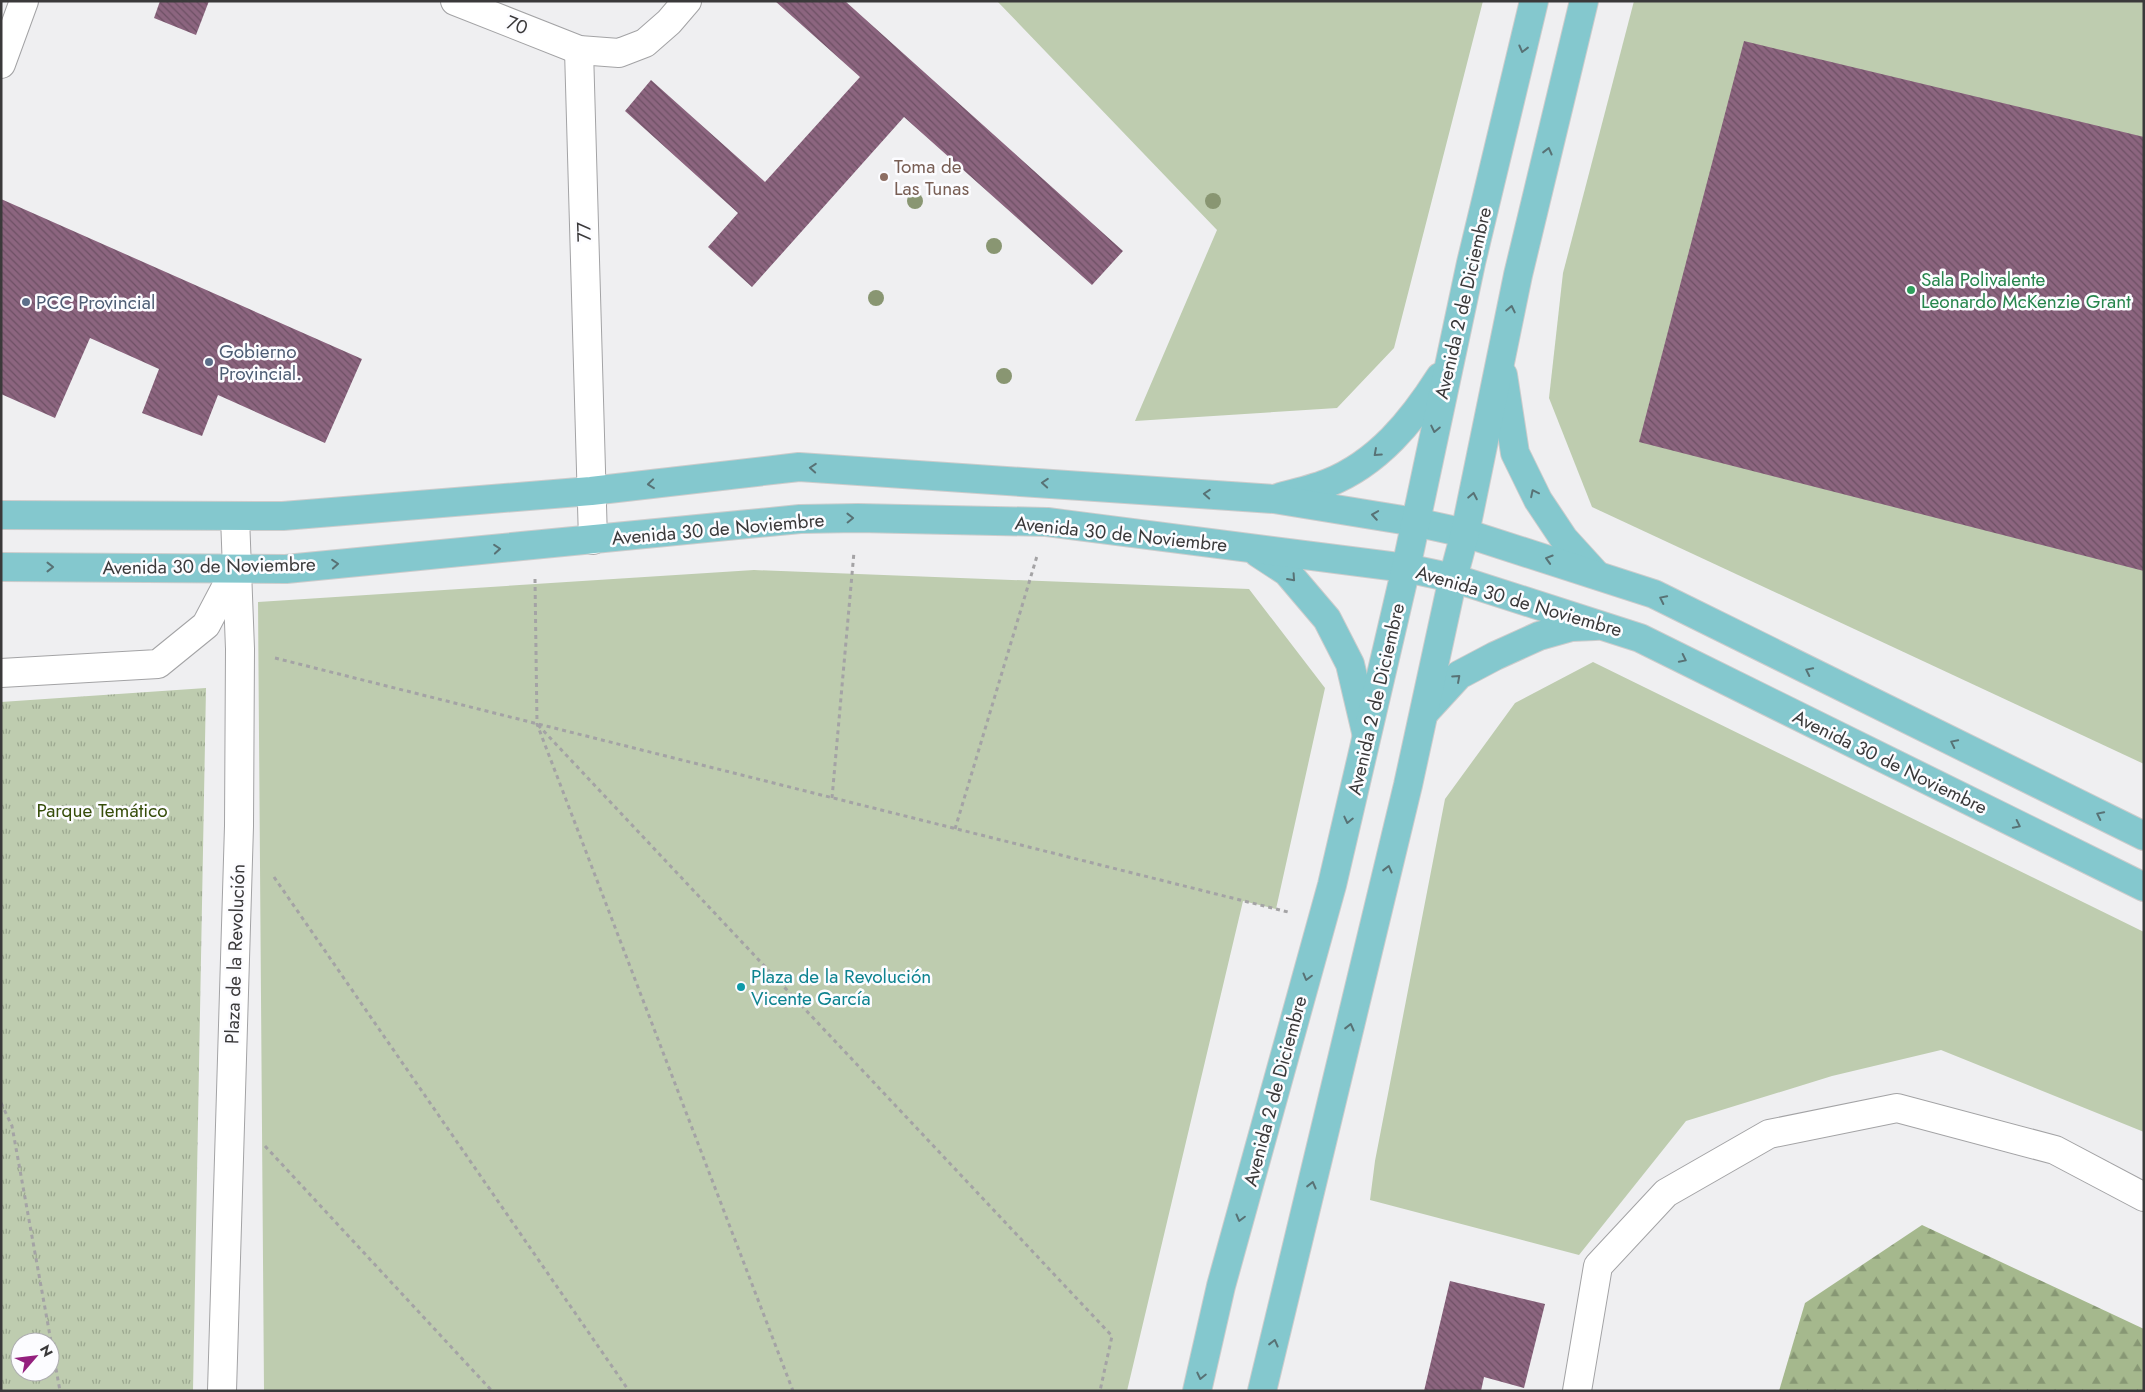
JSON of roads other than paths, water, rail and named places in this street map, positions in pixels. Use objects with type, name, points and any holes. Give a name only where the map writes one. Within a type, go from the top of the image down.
[{"type":"main road","name":"Avenida 2 de Diciembre","points":[[1197,1391],[1221,1286],[1322,921],[1367,738],[1406,568],[1450,360],[1534,1]]},
{"type":"main road","points":[[1262,1391],[1408,786],[1453,578],[1466,533],[1500,356],[1584,1]]},
{"type":"main road","points":[[1500,356],[1515,453],[1543,508],[1564,539],[1596,573]]},
{"type":"main road","points":[[1274,499],[1329,482],[1368,462],[1418,412],[1450,360]]},
{"type":"main road","points":[[1,515],[283,516],[592,491],[799,467],[1274,499],[1415,522],[1466,533],[1596,573],[1654,594],[2144,836]]},
{"type":"main road","name":"Avenida 30 de Noviembre","points":[[1,567],[286,569],[800,519],[858,518],[1047,522],[1406,568],[1453,578],[1640,638],[2144,887]]},
{"type":"main road","points":[[1252,549],[1288,572],[1327,619],[1350,664],[1367,738]]},
{"type":"main road","points":[[1424,714],[1459,675],[1495,656],[1538,636],[1571,627],[1607,626]]},
{"type":"street","points":[[1,64],[24,1]]},
{"type":"street","name":"70","points":[[455,1],[579,50]]},
{"type":"street","points":[[579,50],[619,53],[645,43],[669,22],[687,1]]},
{"type":"street","name":"77","points":[[579,50],[593,540]]},
{"type":"street","name":"Plaza de la Revolución","points":[[222,1391],[239,826],[240,650],[235,517]]},
{"type":"street","points":[[1,673],[158,664],[206,625],[236,568]]},
{"type":"street","points":[[1577,1391],[1598,1266],[1666,1193],[1768,1134],[1897,1108],[2055,1150],[2144,1197]]},
{"type":"place","name":"Toma de Las Tunas","points":[[884,177]]},
{"type":"place","name":"Sala Polivalente Leonardo McKenzie Grant","points":[[1911,290]]},
{"type":"place","name":"PCC Provincial","points":[[26,302]]},
{"type":"place","name":"Gobierno Provincial.","points":[[209,362]]},
{"type":"place","name":"Plaza de la Revolución Vicente García","points":[[741,987]]},
{"type":"park label","name":"Parque Temático","points":[[102,810]]}]
